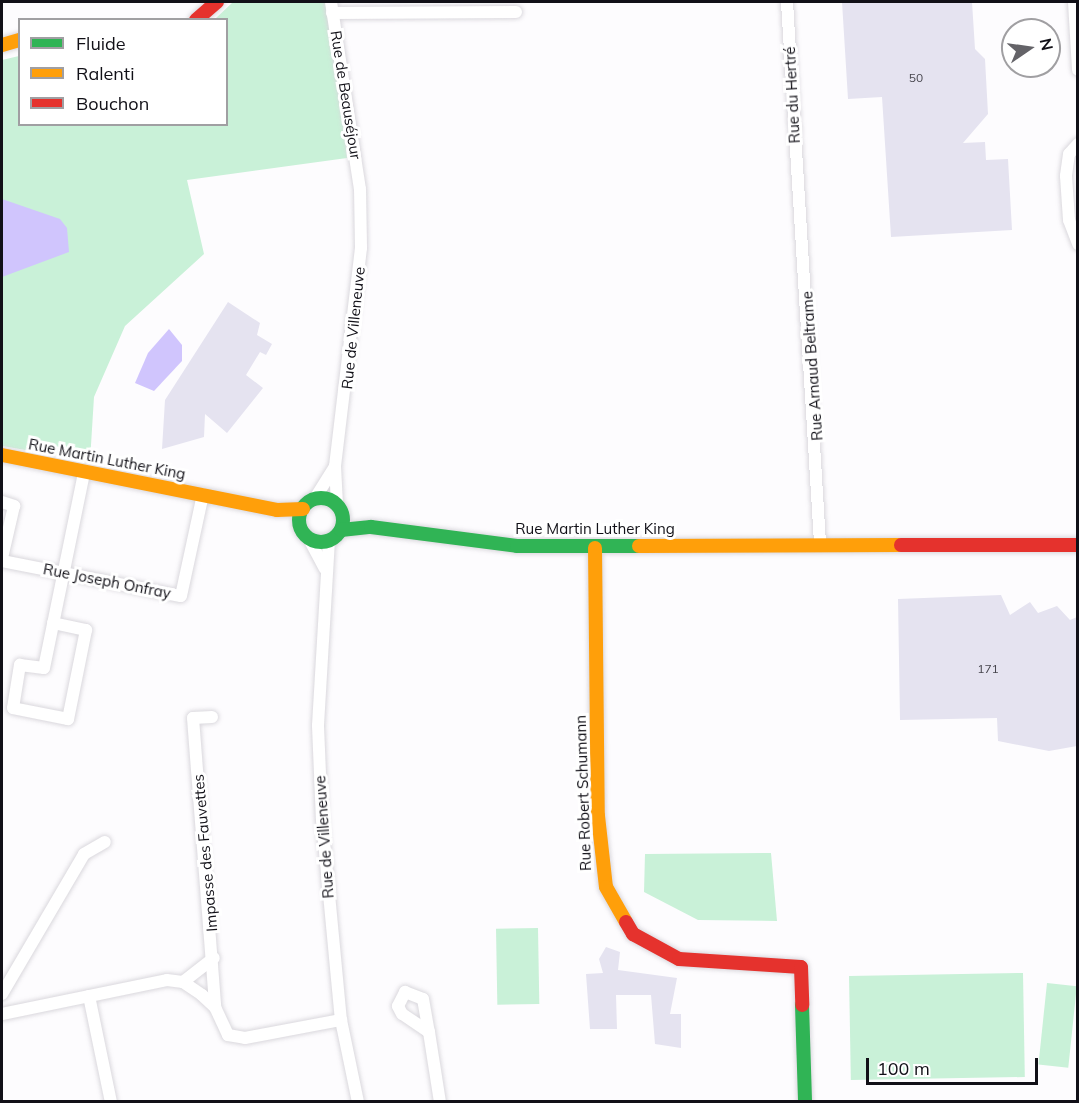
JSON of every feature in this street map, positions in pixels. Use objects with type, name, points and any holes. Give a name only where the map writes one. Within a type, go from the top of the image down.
[{"type":"street","points":[[198,18],[217,2]]},
{"type":"street","name":"Rue du Hertré","points":[[787,2],[798,189]]},
{"type":"street","points":[[1074,2],[1077,70]]},
{"type":"street","points":[[332,7],[516,12]]},
{"type":"street","name":"Rue de Beauséjour","points":[[332,7],[360,189]]},
{"type":"street","points":[[2,45],[18,41]]},
{"type":"street","points":[[1077,144],[1069,154],[1066,176],[1069,220],[1077,244]]},
{"type":"street","name":"Rue de Villeneuve","points":[[335,466],[358,291],[360,189]]},
{"type":"street","name":"Rue Arnaud Beltrame","points":[[798,189],[820,543]]},
{"type":"street","name":"Rue Martin Luther King","points":[[2,455],[84,473],[203,494],[301,516]]},
{"type":"street","points":[[335,466],[341,530],[329,540],[308,537],[301,516],[335,466]]},
{"type":"street","points":[[53,623],[86,630],[68,718],[13,708],[20,665],[44,668],[53,623],[63,573],[84,473]]},
{"type":"street","name":"Rue Joseph Onfray","points":[[2,560],[181,596],[203,494]]},
{"type":"street","points":[[314,500],[340,510]]},
{"type":"street","points":[[2,502],[14,506],[2,560]]},
{"type":"street","name":"Rue Martin Luther King","points":[[340,510],[371,527]]},
{"type":"street","name":"Rue Martin Luther King","points":[[341,530],[371,527],[517,546],[595,552],[684,546],[820,543],[1077,545]]},
{"type":"street","name":"Rue de Villeneuve","points":[[308,537],[325,569]]},
{"type":"street","name":"Rue de Villeneuve","points":[[329,540],[325,569],[321,796],[341,1020],[358,1101]]},
{"type":"street","name":"Rue Robert Schumann","points":[[595,552],[598,816],[606,887],[633,934],[678,959],[801,967],[805,1101]]},
{"type":"street","name":"Impasse des Fauvettes","points":[[212,717],[193,718],[214,958],[215,1008]]},
{"type":"street","points":[[2,994],[84,854],[105,842]]},
{"type":"street","points":[[183,982],[214,958]]},
{"type":"street","points":[[2,1014],[167,980],[183,982],[215,1008],[228,1035],[245,1038],[341,1020]]},
{"type":"street","points":[[89,996],[111,1101]]},
{"type":"street","points":[[429,1032],[440,1101]]},
{"type":"green space","points":[[233,2],[331,2],[347,158],[187,180],[204,254],[125,326],[94,397],[90,461],[2,446],[2,60],[18,56],[18,126],[228,126],[228,18],[216,18]]},
{"type":"green space","points":[[771,853],[777,921],[698,920],[644,892],[645,854]]},
{"type":"green space","points":[[538,928],[539,1004],[497,1005],[496,929]]},
{"type":"green space","points":[[1023,973],[1025,1077],[851,1080],[849,976]]},
{"type":"green space","points":[[1047,983],[1077,986],[1068,1068],[1038,1065]]},
{"type":"shaded area","points":[[2,199],[60,219],[67,228],[69,252],[2,277]]},
{"type":"shaded area","points":[[169,329],[182,345],[182,361],[154,391],[135,383],[148,353]]},
{"type":"building","points":[[842,2],[972,2],[975,49],[985,59],[988,114],[963,143],[985,142],[986,160],[1008,159],[1012,230],[891,237],[882,97],[848,99]]},
{"type":"building","points":[[228,302],[260,323],[257,335],[272,344],[266,355],[260,352],[246,375],[263,388],[227,433],[205,414],[204,437],[162,449],[165,400]]},
{"type":"building","points":[[1001,595],[1010,615],[1030,602],[1038,613],[1057,606],[1070,620],[1077,617],[1077,746],[1049,751],[998,741],[997,718],[900,720],[898,599]]},
{"type":"building","points":[[606,947],[620,952],[618,970],[677,978],[670,1014],[681,1014],[681,1048],[655,1044],[651,995],[616,995],[617,1029],[590,1029],[586,974],[603,973],[599,959]]},
{"type":"traffic: fast","points":[[321,498],[336,505],[343,520],[336,535],[321,542],[306,535],[299,520],[306,505],[321,498]]},
{"type":"traffic: fast","points":[[341,530],[371,527],[517,546],[639,546]]},
{"type":"traffic: fast","points":[[802,1005],[805,1102]]},
{"type":"traffic: slow","points":[[2,45],[18,41]]},
{"type":"traffic: slow","points":[[2,455],[277,510],[303,509]]},
{"type":"traffic: slow","points":[[639,546],[901,545]]},
{"type":"traffic: slow","points":[[595,548],[598,816],[606,887],[626,922]]},
{"type":"traffic: jam","points":[[198,18],[217,2]]},
{"type":"traffic: jam","points":[[901,545],[1078,545]]},
{"type":"traffic: jam","points":[[626,922],[633,934],[679,959],[801,967],[802,1005]]}]
